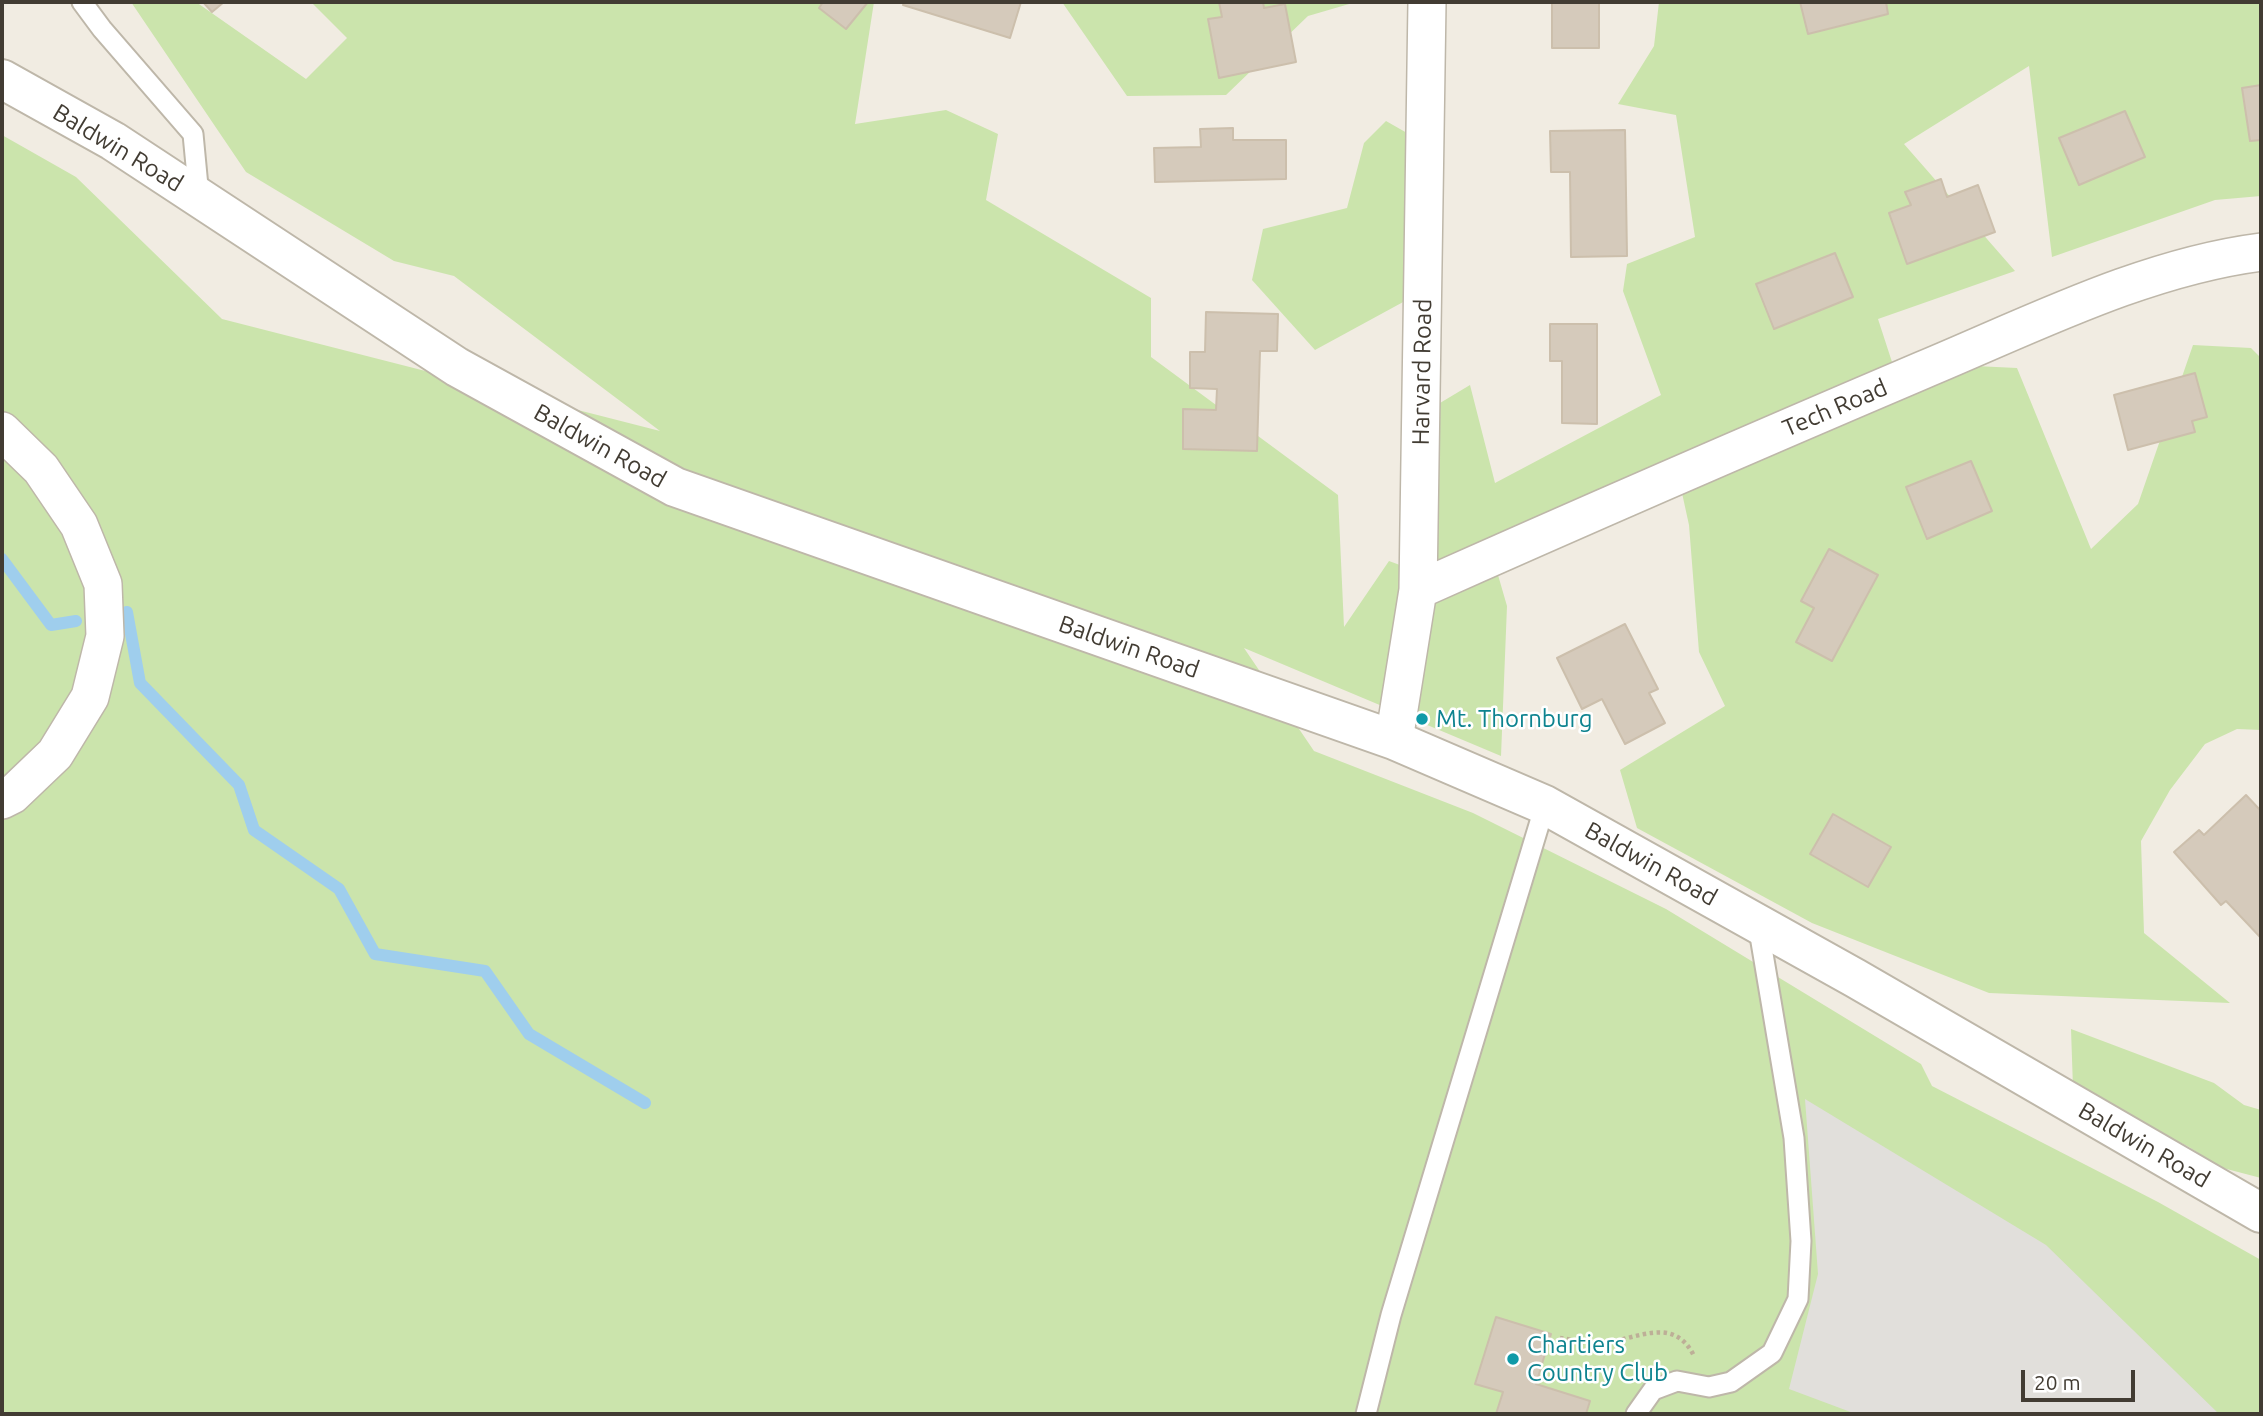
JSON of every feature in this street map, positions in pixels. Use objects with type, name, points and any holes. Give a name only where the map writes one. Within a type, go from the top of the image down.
[{"type":"street","name":"Harvard Road","points":[[1394,740],[1418,590],[1427,2]]},
{"type":"street","name":"Baldwin Road","points":[[2,79],[113,141],[457,367],[675,487],[1394,740],[1545,805],[2261,1213]]},
{"type":"street","name":"Tech Road","points":[[1418,590],[1674,476],[2112,290],[2233,255],[2261,252]]},
{"type":"street","points":[[2,431],[41,469],[79,525],[103,584],[105,636],[90,697],[55,754],[12,795],[2,800]]},
{"type":"lane","points":[[82,2],[193,134],[199,198]]},
{"type":"lane","points":[[1366,1414],[1395,1302],[1545,805]]},
{"type":"lane","points":[[1636,1414],[1653,1390],[1677,1381],[1709,1387],[1731,1382],[1772,1353],[1798,1299],[1801,1241],[1794,1138],[1758,924]]},
{"type":"path","points":[[1560,1338],[1601,1343],[1653,1332],[1670,1332],[1689,1346],[1709,1387]]},
{"type":"green space","points":[[131,2],[196,2],[306,79],[347,38],[311,2],[874,2],[855,124],[946,110],[998,134],[986,200],[1151,298],[1151,357],[1338,495],[1344,627],[1389,561],[1427,575],[1440,403],[1470,385],[1495,483],[1661,395],[1623,291],[1627,264],[1695,237],[1676,115],[1618,104],[1654,46],[1659,2],[2261,2],[2261,196],[2215,200],[2052,257],[2029,66],[1904,144],[2015,271],[1878,319],[1892,362],[2017,368],[2091,549],[2138,504],[2193,345],[2251,348],[2261,358],[2261,730],[2237,729],[2205,744],[2170,790],[2141,841],[2144,933],[2230,1003],[1989,993],[1812,923],[1637,828],[1620,770],[1725,706],[1699,652],[1689,525],[1675,461],[1489,544],[1507,606],[1501,756],[1244,648],[1314,751],[1473,813],[1666,909],[1921,1064],[1932,1086],[2158,1202],[2261,1260],[2261,1414],[2,1414],[2,135],[76,177],[222,319],[660,431],[454,276],[394,261],[246,172]]},
{"type":"green space","points":[[1062,2],[1356,2],[1308,16],[1226,95],[1127,96]]},
{"type":"green space","points":[[1386,121],[1414,137],[1405,301],[1315,350],[1252,280],[1263,229],[1347,208],[1364,143]]},
{"type":"green space","points":[[2071,1029],[2214,1083],[2244,1105],[2261,1110],[2261,1178],[2219,1167],[2189,1147],[2073,1088]]},
{"type":"shaded area","points":[[1805,1099],[2046,1245],[2219,1414],[1856,1414],[1789,1389],[1818,1274]]},
{"type":"building","points":[[203,2],[224,2],[212,12]]},
{"type":"building","points":[[823,2],[868,2],[846,29],[819,8]]},
{"type":"building","points":[[904,2],[1021,2],[1010,38],[903,5]]},
{"type":"building","points":[[1219,2],[1263,2],[1264,8],[1285,4],[1296,62],[1219,78],[1208,19],[1222,17]]},
{"type":"building","points":[[1552,2],[1599,2],[1599,48],[1552,48]]},
{"type":"building","points":[[1800,2],[1886,2],[1888,14],[1808,34]]},
{"type":"building","points":[[2261,85],[2261,140],[2250,141],[2242,88]]},
{"type":"building","points":[[2125,111],[2145,157],[2079,185],[2059,138]]},
{"type":"building","points":[[1233,128],[1233,140],[1286,140],[1286,179],[1155,182],[1154,148],[1201,147],[1200,129]]},
{"type":"building","points":[[1625,130],[1627,256],[1571,257],[1570,172],[1551,172],[1550,131]]},
{"type":"building","points":[[1941,179],[1947,197],[1978,185],[1995,232],[1907,264],[1889,213],[1911,205],[1905,192]]},
{"type":"building","points":[[1835,253],[1853,297],[1774,329],[1756,284]]},
{"type":"building","points":[[1206,312],[1278,314],[1277,351],[1260,351],[1257,451],[1183,449],[1183,409],[1216,410],[1217,389],[1190,388],[1190,352],[1205,352]]},
{"type":"building","points":[[1550,324],[1597,324],[1597,424],[1562,423],[1562,361],[1550,361]]},
{"type":"building","points":[[2195,373],[2207,417],[2192,421],[2195,432],[2128,450],[2114,395]]},
{"type":"building","points":[[1971,461],[1992,511],[1927,539],[1906,487]]},
{"type":"building","points":[[1829,549],[1878,575],[1832,661],[1796,642],[1814,608],[1801,601]]},
{"type":"building","points":[[1625,624],[1658,689],[1649,693],[1665,723],[1625,744],[1602,699],[1582,709],[1557,658]]},
{"type":"building","points":[[2246,795],[2261,811],[2261,938],[2226,901],[2221,905],[2174,852],[2199,830],[2204,835]]},
{"type":"building","points":[[1833,814],[1891,847],[1868,887],[1810,854]]},
{"type":"building","name":"Chartiers Country Club","points":[[1496,1317],[1551,1334],[1536,1384],[1590,1401],[1586,1414],[1496,1414],[1503,1392],[1475,1384]]},
{"type":"waterway","points":[[2,559],[51,625],[76,621]]},
{"type":"waterway","points":[[127,612],[140,683],[239,785],[254,830],[339,889],[375,954],[485,971],[529,1034],[645,1103]]},
{"type":"place","name":"Mt. Thornburg","points":[[1422,719]]},
{"type":"place","name":"Chartiers Country Club","points":[[1513,1359]]}]
